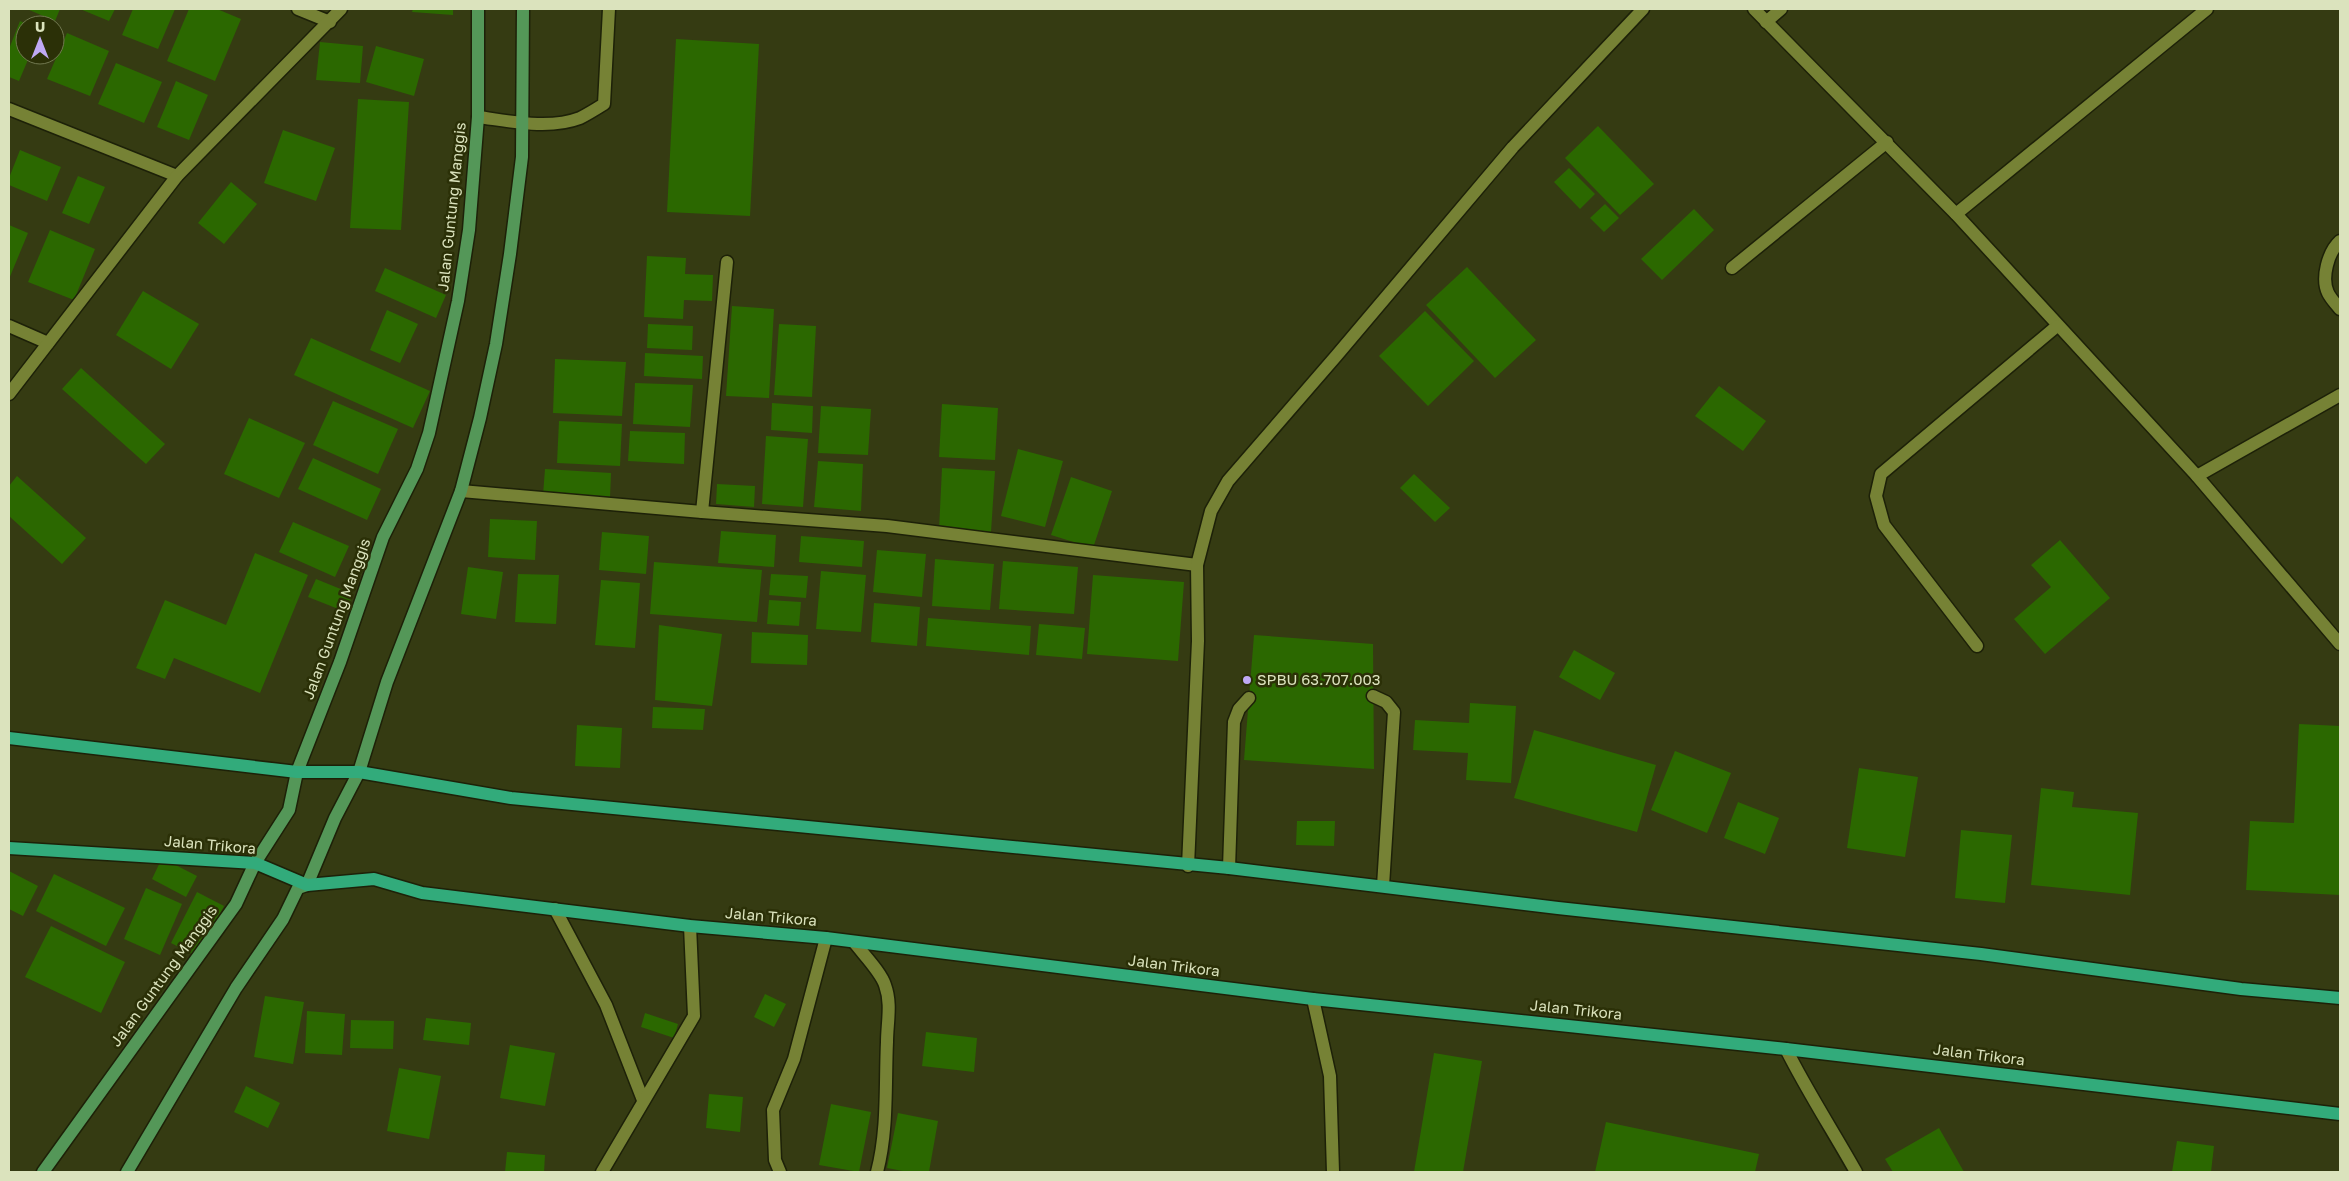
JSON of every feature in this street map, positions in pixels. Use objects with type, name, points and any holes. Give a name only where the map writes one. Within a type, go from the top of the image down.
[{"type":"main road","points":[[9,738],[297,772],[359,772],[512,798],[1188,866],[1229,868],[1558,908],[1981,954],[2241,989],[2340,998]]},
{"type":"main road","name":"Jalan Trikora","points":[[9,848],[255,863],[307,885],[374,879],[422,893],[690,926],[826,938],[1313,999],[1786,1048],[2340,1114]]},
{"type":"street","points":[[298,9],[330,22]]},
{"type":"street","points":[[9,394],[177,176],[341,9]]},
{"type":"street","name":"Jalan Guntung Manggis","points":[[43,1172],[236,904],[255,863],[289,810],[297,772],[340,662],[383,537],[417,469],[429,433],[461,283],[469,230],[478,117],[478,9]]},
{"type":"street","points":[[127,1172],[236,988],[283,919],[298,888],[307,885],[335,818],[359,772],[387,682],[461,491],[496,344],[510,254],[522,157],[523,9]]},
{"type":"street","points":[[478,117],[522,122],[560,123],[579,118],[604,104],[609,9]]},
{"type":"street","points":[[1188,866],[1198,641],[1197,565],[1211,511],[1228,481],[1338,355],[1513,147],[1643,9]]},
{"type":"street","points":[[1754,9],[1888,142],[1956,214],[2197,476],[2340,644]]},
{"type":"street","points":[[1766,22],[1781,9]]},
{"type":"street","points":[[1956,214],[2207,9]]},
{"type":"street","points":[[9,109],[177,176]]},
{"type":"street","points":[[1732,268],[1888,142]]},
{"type":"street","points":[[2340,242],[2328,262],[2325,278],[2328,293],[2340,309]]},
{"type":"street","points":[[702,512],[727,262]]},
{"type":"street","points":[[9,326],[48,343]]},
{"type":"street","points":[[1977,646],[1884,525],[1876,496],[1881,474],[2057,326]]},
{"type":"street","points":[[2197,476],[2340,395]]},
{"type":"street","points":[[461,491],[887,526],[1197,565]]},
{"type":"street","points":[[1373,696],[1386,702],[1394,712],[1383,886]]},
{"type":"street","points":[[1229,868],[1234,722],[1239,709],[1249,698]]},
{"type":"street","points":[[555,909],[606,1006],[643,1100]]},
{"type":"street","points":[[602,1172],[694,1016],[690,926]]},
{"type":"street","points":[[780,1172],[775,1160],[773,1110],[794,1059],[826,938]]},
{"type":"street","points":[[854,942],[885,984],[890,1009],[886,1042],[886,1092],[880,1161],[877,1172]]},
{"type":"street","points":[[1313,999],[1330,1076],[1333,1172]]},
{"type":"street","points":[[1786,1048],[1803,1083],[1823,1113],[1856,1172]]},
{"type":"building","points":[[27,9],[60,9],[58,15],[41,15]]},
{"type":"building","points":[[80,9],[115,9],[109,21]]},
{"type":"building","points":[[133,9],[175,9],[158,49],[122,35]]},
{"type":"building","points":[[189,9],[217,9],[241,19],[215,81],[167,61]]},
{"type":"building","points":[[413,9],[453,9],[453,15],[412,12]]},
{"type":"building","points":[[67,33],[109,51],[90,96],[47,79],[53,65],[65,65],[65,38]]},
{"type":"building","points":[[15,34],[15,65],[26,65],[19,81],[9,77],[9,49]]},
{"type":"building","points":[[676,39],[759,44],[750,216],[667,212]]},
{"type":"building","points":[[320,42],[363,46],[360,83],[316,80]]},
{"type":"building","points":[[376,46],[424,59],[414,96],[366,82]]},
{"type":"building","points":[[116,63],[162,82],[144,123],[98,104]]},
{"type":"building","points":[[176,81],[208,95],[189,140],[157,127]]},
{"type":"building","points":[[358,99],[409,102],[401,230],[350,228]]},
{"type":"building","points":[[1598,126],[1654,184],[1620,215],[1565,158]]},
{"type":"building","points":[[283,130],[335,148],[316,201],[264,183]]},
{"type":"building","points":[[20,150],[61,167],[47,201],[9,185],[9,178]]},
{"type":"building","points":[[1569,168],[1595,194],[1580,209],[1554,182]]},
{"type":"building","points":[[78,176],[105,187],[89,224],[62,213]]},
{"type":"building","points":[[231,182],[257,204],[224,244],[198,223]]},
{"type":"building","points":[[1605,204],[1619,218],[1604,232],[1590,218]]},
{"type":"building","points":[[1694,209],[1714,230],[1662,280],[1641,259]]},
{"type":"building","points":[[9,225],[28,233],[9,279]]},
{"type":"building","points":[[50,230],[95,249],[74,300],[28,282]]},
{"type":"building","points":[[647,256],[686,258],[685,274],[713,275],[712,301],[684,300],[683,319],[644,317]]},
{"type":"building","points":[[1467,267],[1536,340],[1495,378],[1426,305]]},
{"type":"building","points":[[385,268],[446,295],[436,318],[375,291]]},
{"type":"building","points":[[143,291],[199,324],[171,369],[116,335]]},
{"type":"building","points":[[732,306],[774,309],[769,398],[726,396]]},
{"type":"building","points":[[387,310],[418,324],[400,363],[370,350]]},
{"type":"building","points":[[1425,311],[1474,361],[1428,406],[1379,356]]},
{"type":"building","points":[[648,324],[693,326],[692,350],[647,348]]},
{"type":"building","points":[[779,324],[816,326],[812,397],[774,395]]},
{"type":"building","points":[[311,338],[430,391],[413,428],[294,375]]},
{"type":"building","points":[[645,353],[703,356],[702,379],[644,376]]},
{"type":"building","points":[[555,359],[626,362],[622,416],[553,413]]},
{"type":"building","points":[[81,368],[165,444],[146,464],[62,389]]},
{"type":"building","points":[[635,383],[693,385],[690,427],[633,424]]},
{"type":"building","points":[[1719,386],[1766,421],[1743,451],[1695,416]]},
{"type":"building","points":[[333,401],[398,429],[378,474],[313,445]]},
{"type":"building","points":[[772,403],[813,406],[812,433],[771,430]]},
{"type":"building","points":[[942,404],[998,408],[995,460],[939,457]]},
{"type":"building","points":[[821,406],[871,409],[868,455],[818,453]]},
{"type":"building","points":[[249,418],[305,443],[279,498],[224,474]]},
{"type":"building","points":[[559,421],[622,424],[620,466],[557,463]]},
{"type":"building","points":[[630,431],[685,433],[684,464],[628,461]]},
{"type":"building","points":[[766,436],[808,439],[803,507],[762,504]]},
{"type":"building","points":[[1018,449],[1063,461],[1045,527],[1001,516]]},
{"type":"building","points":[[313,458],[381,489],[367,520],[298,489]]},
{"type":"building","points":[[818,461],[863,464],[861,511],[814,507]]},
{"type":"building","points":[[942,468],[995,471],[991,532],[939,530]]},
{"type":"building","points":[[545,469],[611,473],[610,498],[543,495]]},
{"type":"building","points":[[1414,474],[1450,508],[1435,522],[1400,488]]},
{"type":"building","points":[[17,476],[86,538],[62,564],[9,516],[9,486]]},
{"type":"building","points":[[1071,477],[1112,491],[1093,548],[1051,535]]},
{"type":"building","points":[[717,484],[755,486],[754,507],[716,504]]},
{"type":"building","points":[[490,519],[537,521],[535,560],[488,557]]},
{"type":"building","points":[[293,522],[349,546],[335,577],[279,552]]},
{"type":"building","points":[[721,531],[776,535],[774,567],[718,563]]},
{"type":"building","points":[[602,532],[649,536],[646,574],[599,570]]},
{"type":"building","points":[[801,536],[864,541],[862,567],[799,562]]},
{"type":"building","points":[[2060,540],[2110,598],[2045,654],[2014,619],[2051,587],[2031,565]]},
{"type":"building","points":[[877,550],[926,554],[922,597],[873,592]]},
{"type":"building","points":[[255,553],[308,575],[260,693],[174,658],[165,679],[136,668],[165,600],[226,625]]},
{"type":"building","points":[[935,559],[994,564],[990,610],[932,606]]},
{"type":"building","points":[[1003,561],[1078,567],[1074,614],[999,609]]},
{"type":"building","points":[[654,562],[762,570],[757,622],[650,614]]},
{"type":"building","points":[[468,567],[503,572],[496,619],[461,614]]},
{"type":"building","points":[[821,571],[866,575],[861,632],[816,629]]},
{"type":"building","points":[[518,574],[559,575],[556,624],[515,622]]},
{"type":"building","points":[[771,574],[808,576],[806,598],[769,595]]},
{"type":"building","points":[[1093,575],[1184,582],[1178,661],[1087,654]]},
{"type":"building","points":[[316,579],[353,594],[346,612],[308,597]]},
{"type":"building","points":[[601,580],[640,583],[635,648],[595,645]]},
{"type":"building","points":[[769,600],[801,602],[799,626],[767,624]]},
{"type":"building","points":[[874,603],[920,607],[917,646],[871,642]]},
{"type":"building","points":[[928,618],[1031,626],[1029,655],[926,646]]},
{"type":"building","points":[[1039,624],[1085,628],[1082,659],[1036,655]]},
{"type":"building","points":[[659,625],[722,634],[712,706],[655,700]]},
{"type":"building","points":[[752,632],[808,635],[807,665],[751,663]]},
{"type":"building","points":[[1254,635],[1373,644],[1374,769],[1244,760]]},
{"type":"building","points":[[1574,650],[1615,673],[1600,700],[1559,677]]},
{"type":"building","points":[[1470,703],[1516,706],[1511,783],[1466,780],[1468,753],[1413,750],[1415,720],[1469,723]]},
{"type":"building","points":[[653,707],[705,709],[703,730],[652,728]]},
{"type":"building","points":[[2299,724],[2340,726],[2340,895],[2246,890],[2250,821],[2294,823]]},
{"type":"building","points":[[577,725],[622,728],[620,768],[575,766]]},
{"type":"building","points":[[1534,730],[1656,765],[1637,832],[1514,798]]},
{"type":"building","points":[[1675,751],[1731,773],[1707,833],[1651,810]]},
{"type":"building","points":[[1859,768],[1918,777],[1905,857],[1847,848]]},
{"type":"building","points":[[2041,788],[2074,792],[2072,807],[2138,813],[2130,895],[2031,885]]},
{"type":"building","points":[[1738,802],[1779,818],[1765,854],[1724,838]]},
{"type":"building","points":[[1297,821],[1335,821],[1334,846],[1296,845]]},
{"type":"building","points":[[1961,830],[2012,835],[2005,903],[1955,898]]},
{"type":"building","points":[[162,858],[197,876],[186,897],[152,879]]},
{"type":"building","points":[[9,871],[38,886],[23,916],[9,909]]},
{"type":"building","points":[[54,874],[125,908],[106,946],[36,911]]},
{"type":"building","points":[[146,888],[182,904],[160,955],[124,939]]},
{"type":"building","points":[[197,892],[224,906],[198,957],[171,943]]},
{"type":"building","points":[[51,926],[125,962],[101,1013],[25,977]]},
{"type":"building","points":[[765,994],[786,1004],[774,1027],[754,1017]]},
{"type":"building","points":[[265,996],[304,1002],[293,1064],[254,1057]]},
{"type":"building","points":[[307,1011],[345,1014],[342,1055],[305,1053]]},
{"type":"building","points":[[645,1013],[678,1024],[674,1038],[641,1027]]},
{"type":"building","points":[[426,1018],[471,1023],[469,1045],[423,1040]]},
{"type":"building","points":[[351,1020],[394,1021],[393,1049],[350,1048]]},
{"type":"building","points":[[926,1032],[977,1038],[974,1072],[922,1066]]},
{"type":"building","points":[[510,1045],[555,1053],[545,1106],[500,1098]]},
{"type":"building","points":[[1434,1053],[1482,1061],[1463,1172],[1414,1172]]},
{"type":"building","points":[[399,1068],[441,1076],[429,1139],[387,1131]]},
{"type":"building","points":[[246,1086],[280,1103],[268,1128],[234,1112]]},
{"type":"building","points":[[709,1094],[743,1097],[740,1132],[706,1128]]},
{"type":"building","points":[[831,1104],[871,1112],[859,1172],[819,1165]]},
{"type":"building","points":[[898,1113],[938,1121],[929,1172],[908,1172],[887,1168]]},
{"type":"building","points":[[1606,1122],[1759,1154],[1755,1172],[1595,1172]]},
{"type":"building","points":[[1939,1128],[1964,1172],[1893,1172],[1885,1159]]},
{"type":"building","points":[[2177,1141],[2214,1146],[2211,1172],[2172,1172]]},
{"type":"building","points":[[507,1152],[545,1155],[544,1172],[505,1172]]},
{"type":"place","name":"SPBU 63.707.003","points":[[1247,680]]}]
